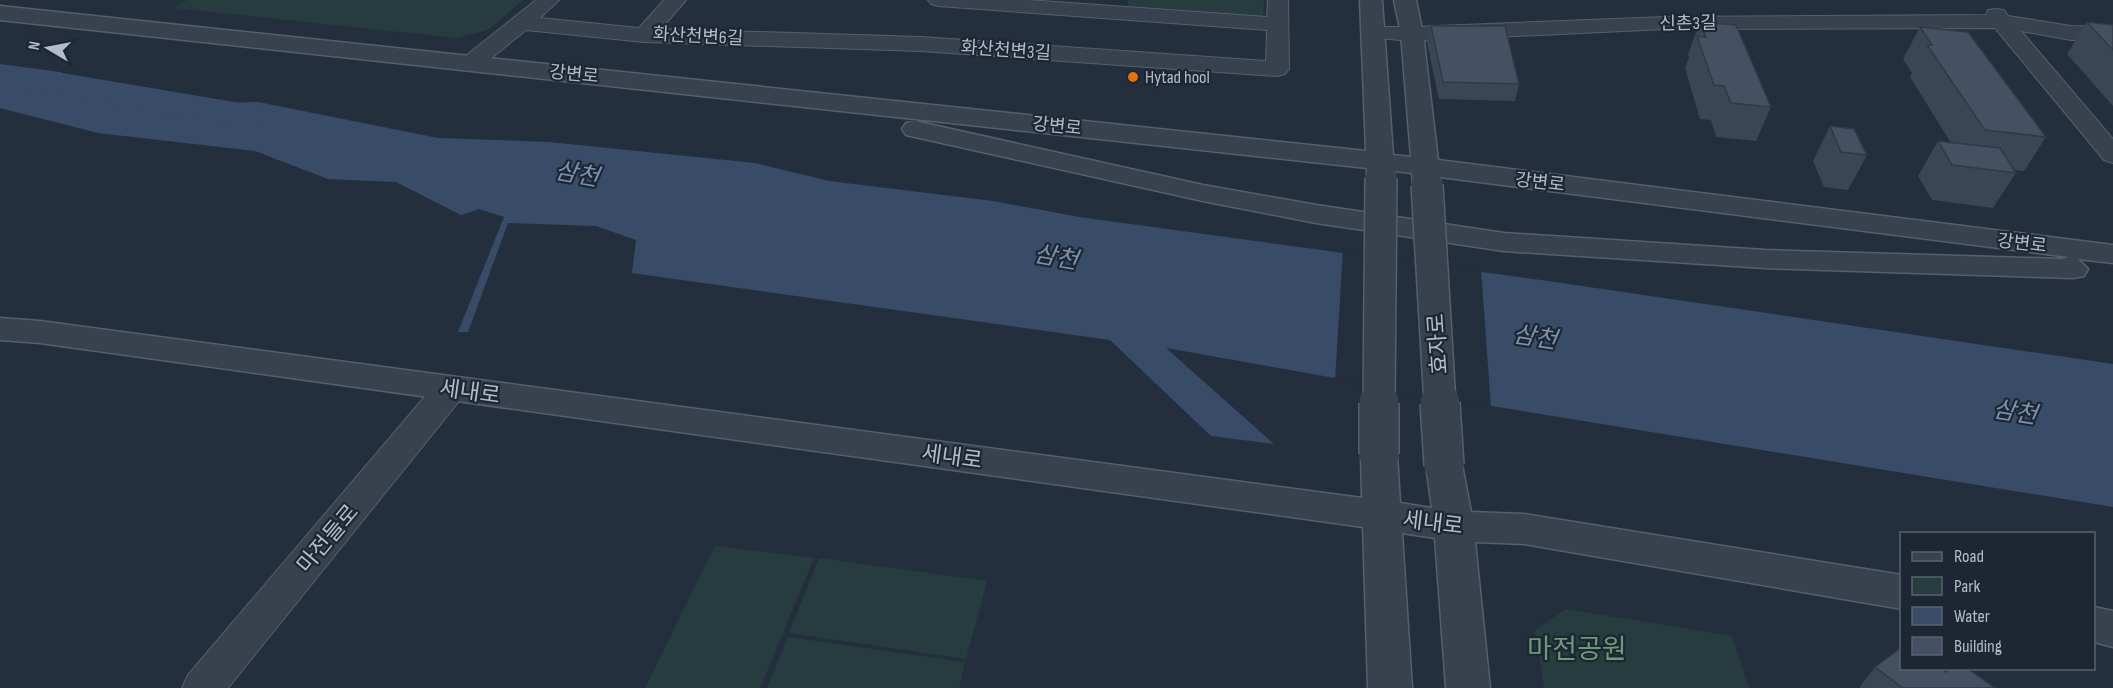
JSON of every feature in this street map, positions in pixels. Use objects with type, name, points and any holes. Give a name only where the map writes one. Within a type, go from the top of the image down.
[{"type":"street","points":[[471,63],[524,23],[549,0]]},
{"type":"street","name":"화산천변6길","points":[[644,35],[676,0]]},
{"type":"street","points":[[1278,0],[1278,24]]},
{"type":"street","points":[[1371,0],[1381,169],[1378,454],[1383,516],[1390,688]]},
{"type":"street","name":"효자로","points":[[1405,0],[1412,34],[1425,176],[1444,465],[1454,526],[1468,688]]},
{"type":"street","points":[[1981,0],[2113,155]]},
{"type":"street","name":"화산천변3길","points":[[795,40],[936,15],[1102,12],[1278,24],[1277,69],[1090,56],[936,15]]},
{"type":"street","name":"강변로","points":[[0,13],[890,108],[2068,258],[2113,254]]},
{"type":"street","name":"신촌3길","points":[[1374,32],[1412,34],[1665,23],[2001,21],[2071,33],[2113,44]]},
{"type":"street","points":[[524,23],[644,35]]},
{"type":"street","name":"신촌3길","points":[[2071,33],[2113,34]]},
{"type":"street","name":"화산천변6길","points":[[644,35],[795,40]]},
{"type":"street","points":[[890,108],[882,122],[1203,193],[1316,214],[1504,242],[1765,259],[2068,258],[2113,274]]},
{"type":"street","name":"세내로","points":[[0,329],[40,332],[1454,526],[1524,529],[1900,592]]},
{"type":"street","name":"마전들로","points":[[203,688],[451,388]]},
{"type":"street","points":[[2095,625],[2113,629]]},
{"type":"green space","points":[[187,0],[523,0],[488,30],[456,38],[174,8]]},
{"type":"green space","points":[[1129,0],[1264,0],[1263,19],[1127,10]]},
{"type":"green space","points":[[715,546],[814,558],[760,688],[645,688]]},
{"type":"green space","points":[[819,558],[987,581],[966,659],[789,633]]},
{"type":"green space","name":"마전공원","points":[[1566,609],[1732,636],[1749,688],[1544,688],[1535,630]]},
{"type":"green space","points":[[788,637],[965,662],[959,688],[767,688]]},
{"type":"water","points":[[0,64],[60,72],[132,106],[258,102],[438,138],[549,142],[755,163],[829,181],[993,201],[1079,217],[1548,281],[2113,364],[2113,507],[1510,409],[1166,348],[1274,444],[1211,436],[1110,340],[632,273],[636,240],[596,226],[508,223],[468,332],[458,332],[504,217],[479,209],[461,215],[396,182],[328,179],[255,151],[98,133],[0,108]]},
{"type":"pier","points":[[1343,249],[1481,268],[1491,408],[1335,381]]},
{"type":"building","points":[[1700,22],[1736,25],[1771,107],[1731,103],[1724,86],[1714,85],[1697,36],[1706,37]]},
{"type":"building","points":[[2087,22],[2113,25],[2113,50]]},
{"type":"building","points":[[1431,26],[1505,26],[1519,84],[1443,82]]},
{"type":"building","points":[[1920,27],[1968,32],[2046,137],[1985,130],[1927,45],[1932,45]]},
{"type":"building","points":[[1830,126],[1854,129],[1867,155],[1841,152]]},
{"type":"building","points":[[1938,141],[2000,148],[2016,173],[1952,165]]},
{"type":"building","points":[[1900,648],[1900,670],[1943,670],[1946,672],[1969,670],[1995,688],[1903,688],[1875,667]]},
{"type":"waterway","name":"삼천","points":[[0,79],[50,82],[246,116]]},
{"type":"place","name":"Hytad hool","points":[[1133,77]]}]
